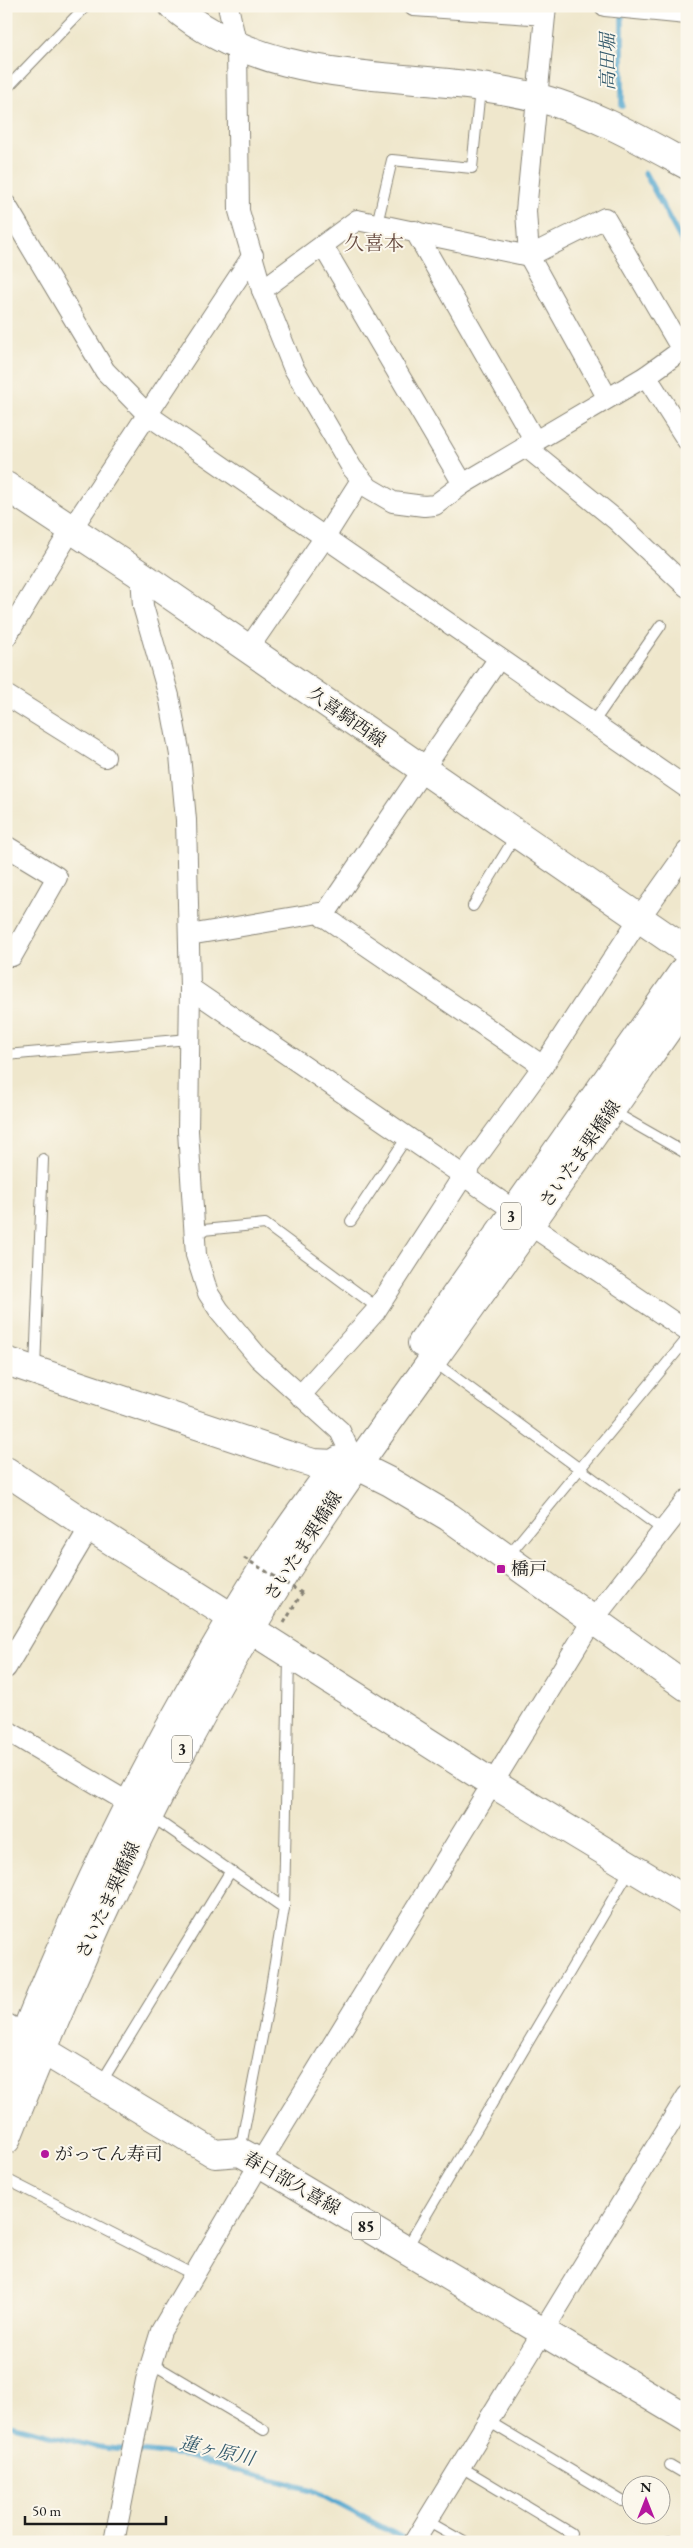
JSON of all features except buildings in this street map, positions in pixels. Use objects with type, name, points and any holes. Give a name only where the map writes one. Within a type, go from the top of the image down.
[{"type":"main road","points":[[173,6],[183,15],[237,47],[265,58],[307,68],[353,75],[480,88],[538,98],[573,109],[622,129],[685,161]]},
{"type":"main road","name":"久喜騎西線","points":[[6,486],[141,575],[687,951]]},
{"type":"main road","name":"さいたま栗橋線","points":[[346,1460],[432,1360],[522,1218],[687,966]]},
{"type":"main road","name":"さいたま栗橋線","points":[[6,2082],[24,2039],[89,1940],[180,1708],[242,1622],[346,1460],[522,1218],[611,1110],[687,1002]]},
{"type":"main road","points":[[6,1361],[287,1455],[346,1460],[390,1482],[449,1517],[592,1621],[687,1687]]},
{"type":"main road","points":[[6,1470],[90,1527],[242,1622],[492,1783],[687,1901]]},
{"type":"main road","name":"さいたま栗橋線","points":[[6,2140],[24,2039]]},
{"type":"main road","name":"春日部久喜線","points":[[24,2039],[99,2086],[215,2154],[250,2157],[685,2414]]},
{"type":"street","points":[[228,6],[237,47],[239,211],[262,290],[293,367],[361,480],[369,488],[394,502],[424,506],[434,505],[463,484],[530,443],[646,376],[682,350],[605,218],[529,256],[357,220],[262,290]]},
{"type":"street","points":[[414,6],[545,11],[526,211],[529,256],[607,397]]},
{"type":"street","points":[[605,6],[687,14]]},
{"type":"street","points":[[8,210],[105,371],[148,415],[687,788]]},
{"type":"street","points":[[415,231],[530,443],[687,587]]},
{"type":"street","points":[[323,246],[463,484]]},
{"type":"street","points":[[6,637],[71,530],[253,255]]},
{"type":"street","points":[[646,376],[687,440]]},
{"type":"street","points":[[248,649],[325,537],[361,480]]},
{"type":"street","points":[[141,575],[143,606],[155,641],[169,696],[180,755],[186,820],[190,988],[188,1131],[196,1255],[208,1293],[219,1310],[260,1358],[340,1431],[346,1460]]},
{"type":"street","points":[[323,916],[499,658]]},
{"type":"street","points":[[6,695],[105,757]]},
{"type":"street","points":[[6,846],[57,877],[12,956],[6,953]]},
{"type":"street","points":[[300,1396],[378,1308],[463,1176],[542,1066],[639,919],[687,851]]},
{"type":"street","points":[[189,935],[319,913],[542,1066]]},
{"type":"street","points":[[190,988],[687,1331]]},
{"type":"street","points":[[114,2542],[125,2478],[151,2363],[161,2331],[194,2275],[250,2157],[492,1783],[592,1621],[687,1500]]},
{"type":"street","points":[[6,1668],[90,1527]]},
{"type":"street","points":[[6,1730],[139,1809]]},
{"type":"street","points":[[414,2542],[687,2096]]},
{"type":"lane","points":[[6,89],[86,6]]},
{"type":"lane","points":[[377,224],[392,160],[472,168],[480,88]]},
{"type":"lane","points":[[593,723],[661,625]]},
{"type":"lane","points":[[473,906],[517,834]]},
{"type":"lane","points":[[6,1055],[189,1038]]},
{"type":"lane","points":[[611,1110],[686,1153]]},
{"type":"lane","points":[[351,1220],[407,1137]]},
{"type":"lane","points":[[35,1371],[43,1159]]},
{"type":"lane","points":[[193,1231],[265,1224],[378,1308]]},
{"type":"lane","points":[[506,1558],[687,1339]]},
{"type":"lane","points":[[432,1360],[663,1530]]},
{"type":"lane","points":[[250,2157],[267,2011],[284,1908],[289,1653]]},
{"type":"lane","points":[[139,1809],[284,1908]]},
{"type":"lane","points":[[406,2250],[631,1867]]},
{"type":"lane","points":[[99,2086],[230,1872]]},
{"type":"lane","points":[[6,2179],[194,2275]]},
{"type":"lane","points":[[151,2363],[264,2430]]},
{"type":"lane","points":[[488,2421],[620,2500]]},
{"type":"lane","points":[[670,2465],[687,2475]]},
{"type":"lane","points":[[461,2467],[571,2533]]},
{"type":"lane","points":[[427,2521],[464,2542]]},
{"type":"path","points":[[244,1558],[302,1593],[284,1623]]},
{"type":"waterway","name":"高田堀","points":[[622,17],[622,106]]},
{"type":"waterway","points":[[645,173],[687,251]]},
{"type":"waterway","name":"蓮ヶ原川","points":[[6,2424],[98,2447],[186,2456],[312,2490],[410,2542]]},
{"type":"place","name":"橋戸","points":[[501,1569]]},
{"type":"place","name":"がってん寿司","points":[[45,2154]]},
{"type":"district","name":"久喜本","points":[[374,243]]}]
